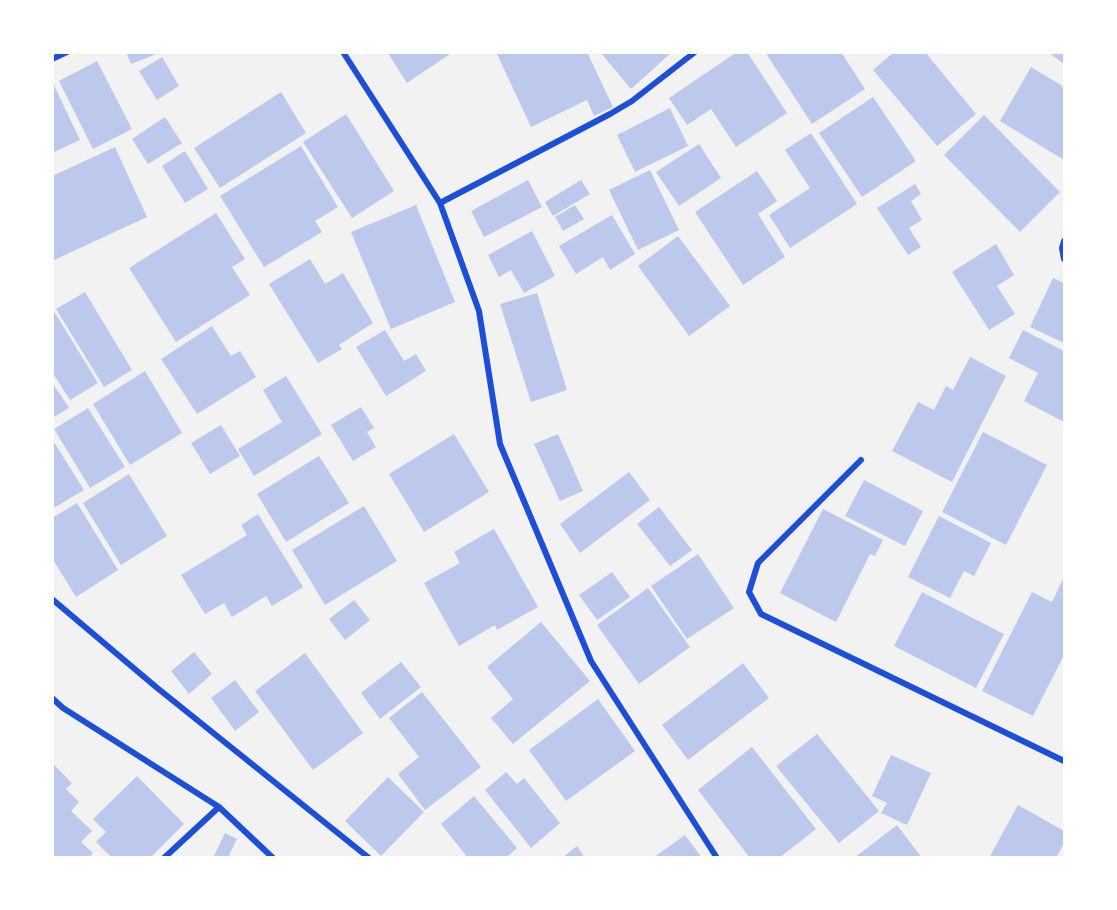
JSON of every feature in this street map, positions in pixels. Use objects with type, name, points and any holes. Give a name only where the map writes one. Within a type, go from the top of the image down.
[{"type":"street","points":[[52,59],[67,52]]},
{"type":"street","points":[[343,52],[440,203],[479,311],[500,444],[591,661],[717,858]]},
{"type":"street","points":[[440,203],[632,101],[695,52]]},
{"type":"street","points":[[1065,242],[1062,248],[1065,259]]},
{"type":"street","points":[[861,460],[758,562],[749,592],[761,615],[1065,761]]},
{"type":"street","points":[[52,598],[156,687],[369,858]]},
{"type":"street","points":[[52,698],[63,708],[219,807],[273,858]]},
{"type":"street","points":[[164,858],[219,807]]},
{"type":"building","points":[[126,52],[159,52],[159,53],[131,64]]},
{"type":"building","points":[[387,52],[453,52],[407,83]]},
{"type":"building","points":[[496,52],[587,52],[613,107],[594,116],[587,100],[531,127]]},
{"type":"building","points":[[600,52],[672,52],[631,89]]},
{"type":"building","points":[[737,52],[747,52],[787,113],[736,147],[711,109],[687,125],[669,98]]},
{"type":"building","points":[[765,52],[841,52],[865,89],[812,124]]},
{"type":"building","points":[[894,52],[925,52],[976,114],[937,146],[873,70]]},
{"type":"building","points":[[1048,52],[1064,52],[1064,64]]},
{"type":"building","points":[[162,57],[179,86],[157,100],[139,71]]},
{"type":"building","points":[[97,61],[132,129],[93,149],[59,81]]},
{"type":"building","points":[[1031,67],[1064,87],[1064,160],[1000,121]]},
{"type":"building","points":[[52,81],[80,140],[52,153]]},
{"type":"building","points":[[281,92],[306,133],[220,188],[194,148]]},
{"type":"building","points":[[873,97],[916,161],[862,197],[819,133]]},
{"type":"building","points":[[670,108],[688,146],[635,172],[617,135]]},
{"type":"building","points":[[346,114],[394,191],[352,218],[303,142]]},
{"type":"building","points":[[984,115],[1060,192],[1020,232],[944,155]]},
{"type":"building","points":[[165,117],[182,143],[148,164],[132,139]]},
{"type":"building","points":[[811,133],[857,204],[790,248],[769,215],[810,188],[785,150]]},
{"type":"building","points":[[699,144],[721,178],[679,206],[656,172]]},
{"type":"building","points":[[301,146],[338,207],[315,221],[322,232],[264,267],[220,196]]},
{"type":"building","points":[[115,147],[147,217],[52,261],[52,176]]},
{"type":"building","points":[[185,151],[208,189],[185,203],[162,166]]},
{"type":"building","points":[[650,170],[679,230],[638,250],[609,190]]},
{"type":"building","points":[[757,171],[777,201],[758,214],[785,257],[743,285],[695,212]]},
{"type":"building","points":[[528,180],[542,207],[484,237],[471,211]]},
{"type":"building","points":[[581,180],[590,194],[553,216],[545,202]]},
{"type":"building","points":[[915,184],[921,194],[911,201],[922,220],[909,228],[921,247],[908,255],[877,208]]},
{"type":"building","points":[[416,205],[455,302],[391,329],[351,232]]},
{"type":"building","points":[[575,205],[584,219],[563,231],[555,217]]},
{"type":"building","points":[[216,213],[245,259],[232,267],[250,295],[176,342],[129,268]]},
{"type":"building","points":[[612,215],[635,254],[610,270],[603,257],[576,274],[559,246]]},
{"type":"building","points":[[532,231],[555,276],[524,293],[511,270],[499,277],[488,255]]},
{"type":"building","points":[[678,236],[730,306],[689,336],[638,266]]},
{"type":"building","points":[[996,244],[1014,275],[997,286],[1015,314],[989,330],[952,272]]},
{"type":"building","points":[[310,259],[325,284],[343,273],[373,323],[339,345],[342,349],[318,363],[269,284]]},
{"type":"building","points":[[1053,278],[1064,283],[1064,343],[1030,327]]},
{"type":"building","points":[[85,292],[132,370],[104,387],[56,309]]},
{"type":"building","points":[[537,293],[567,390],[531,402],[500,304]]},
{"type":"building","points":[[52,308],[98,383],[70,400],[52,372]]},
{"type":"building","points":[[212,326],[231,356],[240,351],[256,377],[197,414],[161,359]]},
{"type":"building","points":[[385,330],[404,361],[416,354],[426,371],[386,396],[356,347]]},
{"type":"building","points":[[1023,330],[1064,351],[1064,422],[1024,401],[1038,373],[1009,358]]},
{"type":"building","points":[[970,357],[1006,376],[952,482],[892,451],[918,402],[934,410],[946,386],[953,390]]},
{"type":"building","points":[[145,371],[182,433],[130,465],[93,404]]},
{"type":"building","points":[[286,376],[322,434],[254,476],[238,449],[282,422],[263,390]]},
{"type":"building","points":[[52,382],[69,408],[52,418]]},
{"type":"building","points":[[361,407],[374,428],[367,432],[376,447],[353,461],[331,425]]},
{"type":"building","points":[[88,408],[125,467],[90,488],[54,429]]},
{"type":"building","points":[[221,425],[240,456],[210,474],[191,443]]},
{"type":"building","points":[[983,432],[1047,465],[1006,545],[942,512]]},
{"type":"building","points":[[454,434],[489,492],[424,532],[389,474]]},
{"type":"building","points":[[558,434],[583,491],[560,501],[534,444]]},
{"type":"building","points":[[52,439],[84,490],[52,509]]},
{"type":"building","points":[[319,456],[349,503],[286,542],[257,494]]},
{"type":"building","points":[[629,472],[650,500],[580,553],[560,524]]},
{"type":"building","points":[[129,474],[167,536],[121,565],[83,503]]},
{"type":"building","points":[[864,480],[923,511],[905,546],[845,516]]},
{"type":"building","points":[[77,503],[118,570],[76,597],[52,558],[52,518]]},
{"type":"building","points":[[364,506],[397,561],[325,605],[292,550]]},
{"type":"building","points":[[659,507],[692,550],[670,566],[637,524]]},
{"type":"building","points":[[823,509],[883,540],[875,556],[870,554],[836,622],[780,593]]},
{"type":"building","points":[[258,514],[303,587],[272,606],[266,596],[232,617],[224,603],[205,614],[181,575],[247,535],[241,525]]},
{"type":"building","points":[[939,516],[991,543],[974,576],[964,571],[950,598],[908,577]]},
{"type":"building","points":[[494,529],[538,607],[497,630],[495,625],[459,646],[424,583],[460,563],[454,552]]},
{"type":"building","points":[[698,554],[734,608],[687,639],[651,586]]},
{"type":"building","points":[[612,572],[630,597],[597,620],[579,595]]},
{"type":"building","points":[[1064,577],[1064,655],[1033,716],[982,691],[1032,592],[1052,602]]},
{"type":"building","points":[[648,588],[690,647],[639,684],[597,625]]},
{"type":"building","points":[[922,592],[1004,634],[976,688],[894,646]]},
{"type":"building","points":[[354,600],[370,620],[345,640],[329,619]]},
{"type":"building","points":[[541,622],[590,681],[513,744],[491,718],[513,699],[487,667]]},
{"type":"building","points":[[194,652],[212,674],[189,694],[171,671]]},
{"type":"building","points":[[305,653],[363,733],[313,770],[255,691]]},
{"type":"building","points":[[401,662],[421,687],[380,719],[361,693]]},
{"type":"building","points":[[743,663],[769,698],[688,760],[662,725]]},
{"type":"building","points":[[235,680],[259,712],[235,731],[211,698]]},
{"type":"building","points":[[422,692],[481,767],[425,810],[398,774],[419,757],[389,718]]},
{"type":"building","points":[[598,699],[635,751],[566,801],[529,750]]},
{"type":"building","points":[[817,734],[879,811],[839,843],[776,766]]},
{"type":"building","points":[[752,747],[816,829],[779,858],[750,858],[698,790]]},
{"type":"building","points":[[891,755],[931,773],[907,825],[881,813],[887,803],[872,796]]},
{"type":"building","points":[[52,763],[72,783],[66,789],[79,802],[71,811],[92,831],[81,842],[93,853],[89,858],[52,858]]},
{"type":"building","points":[[506,772],[517,784],[524,778],[560,823],[531,848],[485,790]]},
{"type":"building","points":[[137,776],[184,824],[150,858],[112,858],[96,842],[106,832],[93,819]]},
{"type":"building","points":[[388,777],[424,812],[381,856],[345,821]]},
{"type":"building","points":[[474,796],[517,848],[506,858],[468,858],[441,824]]},
{"type":"building","points":[[1018,805],[1064,831],[1064,843],[1056,858],[989,858]]},
{"type":"building","points":[[897,825],[922,858],[854,858]]},
{"type":"building","points":[[225,833],[237,839],[229,855],[234,858],[213,858]]},
{"type":"building","points":[[685,835],[702,858],[653,858]]},
{"type":"building","points":[[577,846],[585,858],[562,858]]}]
